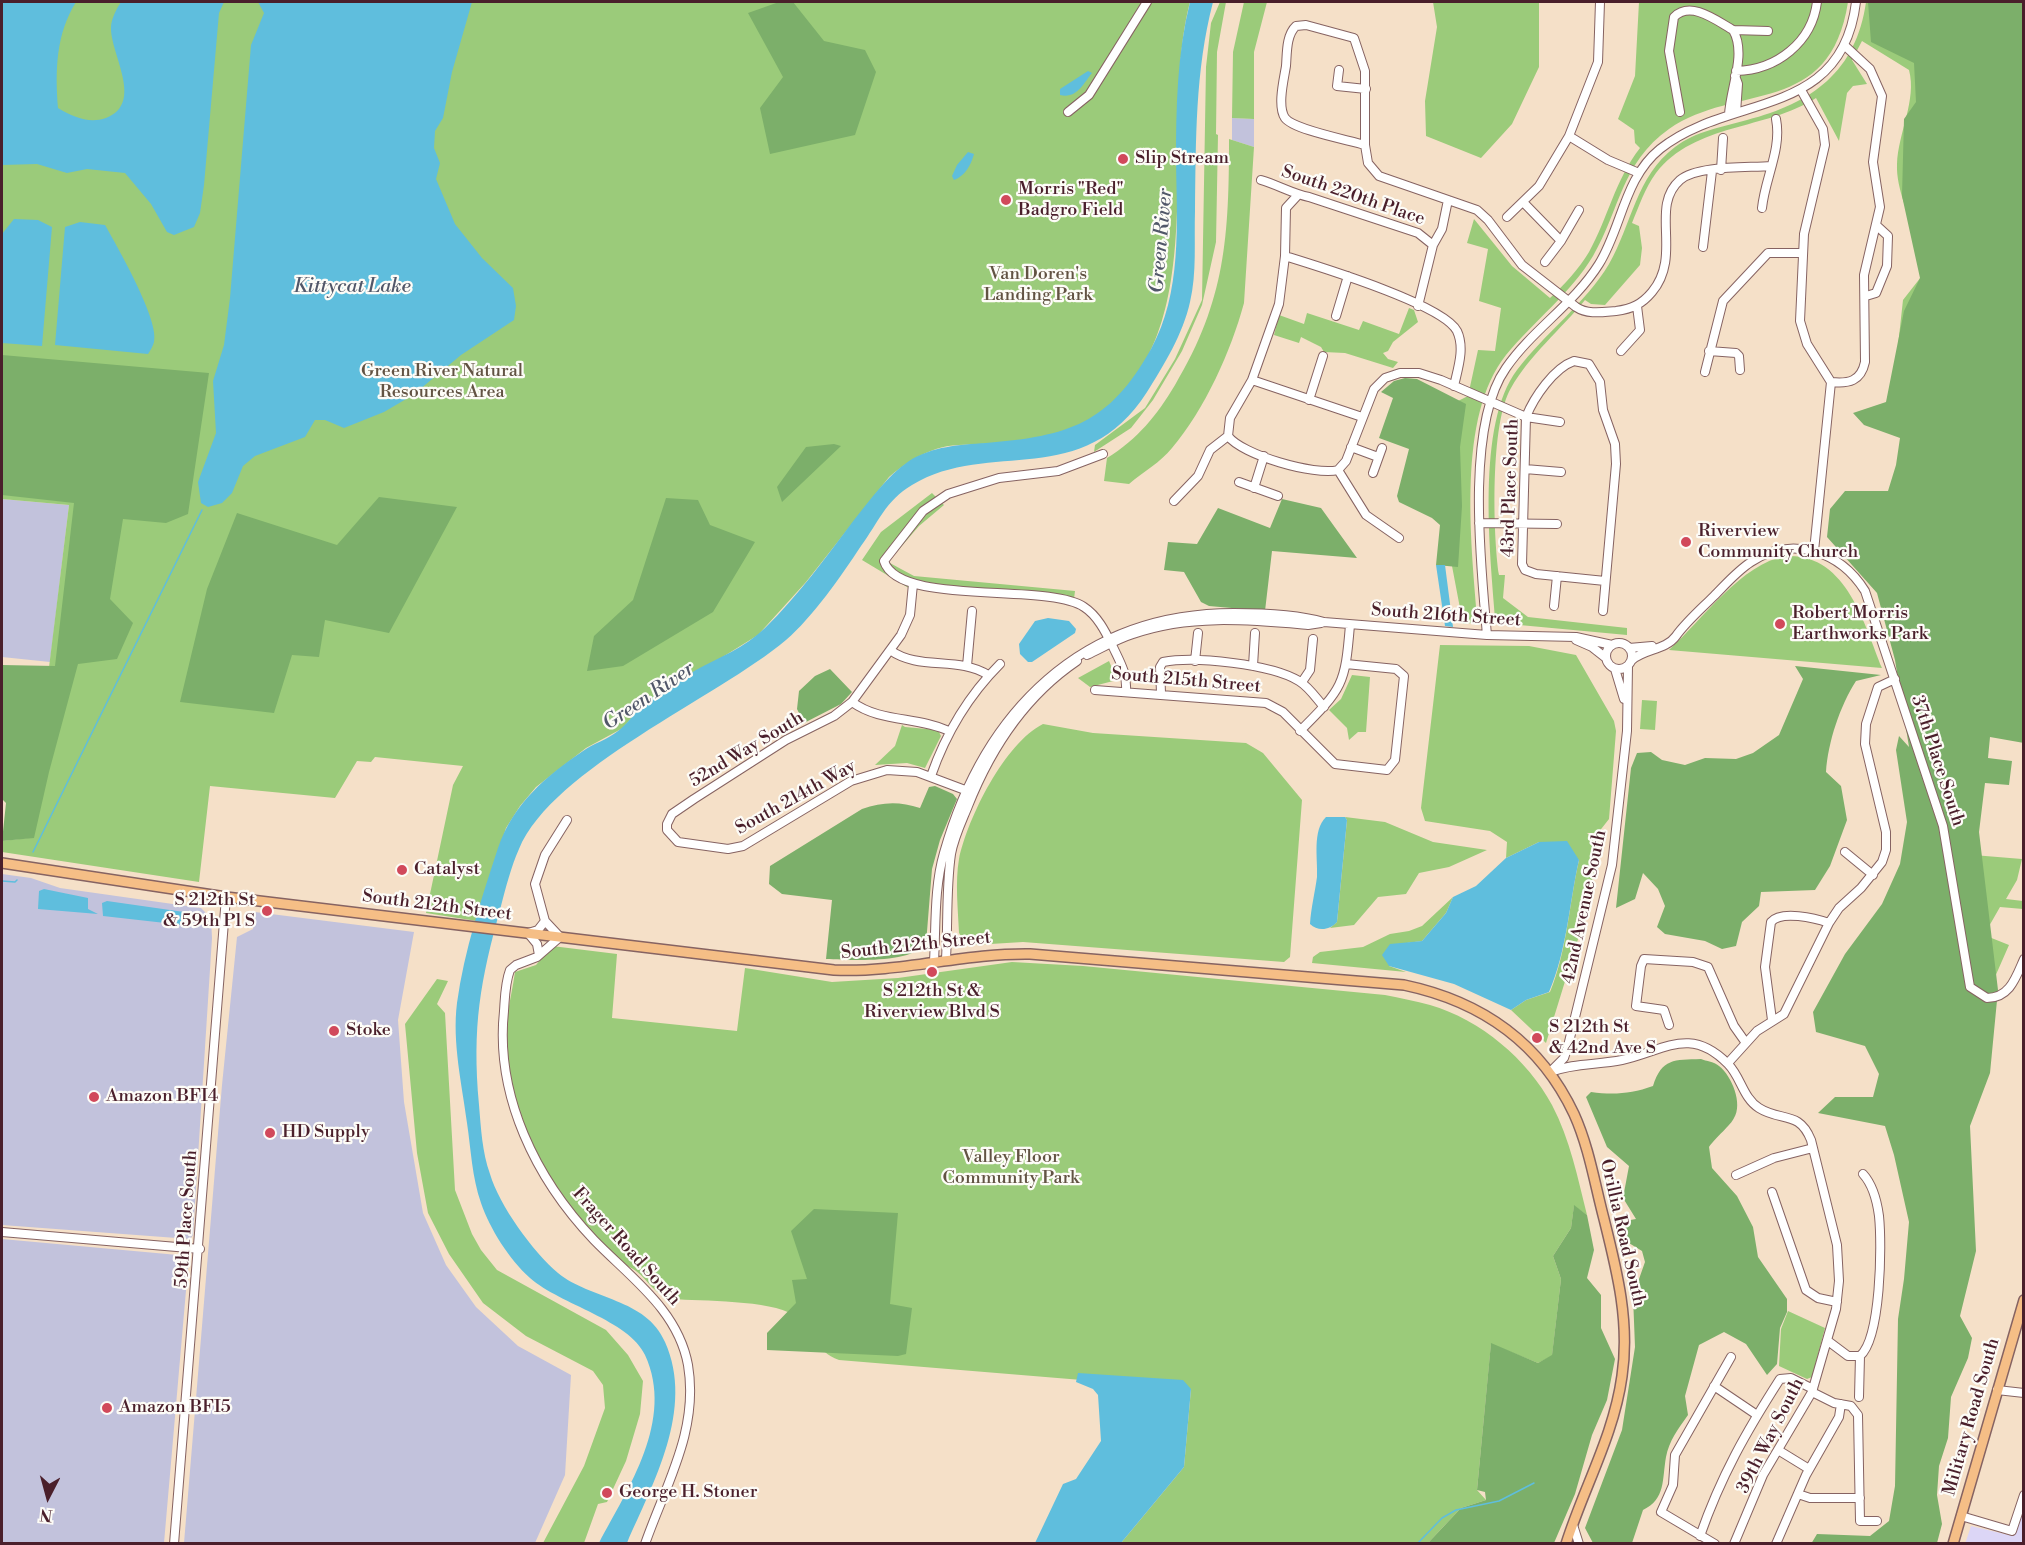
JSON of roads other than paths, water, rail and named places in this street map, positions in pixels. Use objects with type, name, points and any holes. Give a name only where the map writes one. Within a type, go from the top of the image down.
[{"type":"main road","name":"South 212th Street","points":[[2,862],[226,897],[834,970],[880,969],[946,959],[1030,954],[1404,984],[1458,999],[1488,1016],[1507,1029],[1550,1072]]},
{"type":"main road","name":"Orillia Road South","points":[[1550,1072],[1574,1114],[1582,1137],[1614,1258],[1625,1319],[1623,1374],[1614,1416],[1566,1544]]},
{"type":"main road","name":"Military Road South","points":[[1953,1544],[2023,1302]]},
{"type":"street","points":[[1068,111],[1089,94],[1147,2]]},
{"type":"street","points":[[1507,217],[1539,186],[1569,136],[1598,62],[1600,2]]},
{"type":"street","points":[[1736,73],[1763,66],[1783,57],[1813,25],[1817,2]]},
{"type":"street","points":[[1487,635],[1479,523],[1485,423],[1498,381],[1511,362],[1568,301],[1601,261],[1639,174],[1652,156],[1678,137],[1732,114],[1766,105],[1801,90],[1827,67],[1844,45],[1852,24],[1856,2]]},
{"type":"street","points":[[1680,112],[1670,51],[1674,17],[1683,11],[1696,11],[1733,30],[1768,31]]},
{"type":"street","points":[[1365,145],[1299,126],[1285,118],[1283,86],[1293,29],[1306,25],[1352,36],[1365,71],[1365,145],[1368,163],[1379,176],[1483,214],[1517,260],[1568,301],[1586,312],[1619,310],[1636,306],[1649,296],[1664,274],[1668,251],[1666,209],[1676,185],[1695,172],[1771,166]]},
{"type":"street","points":[[1732,114],[1738,45],[1733,30]]},
{"type":"street","points":[[1831,382],[1846,383],[1856,380],[1863,372],[1866,263],[1880,207],[1873,162],[1882,96],[1870,69],[1844,45]]},
{"type":"street","points":[[1339,70],[1338,86],[1366,89]]},
{"type":"street","points":[[1677,633],[1654,646],[1629,648],[1622,643],[1612,645],[1606,658],[1615,669],[1665,645],[1677,633],[1735,575],[1755,559],[1779,549],[1814,551],[1831,382],[1807,344],[1801,328],[1802,253],[1807,219],[1825,145],[1823,129],[1801,90]]},
{"type":"street","points":[[1762,208],[1777,142],[1776,119]]},
{"type":"street","points":[[1569,136],[1608,160],[1639,174]]},
{"type":"street","points":[[1721,170],[1723,138]]},
{"type":"street","points":[[1702,247],[1712,171]]},
{"type":"street","name":"South 220th Place","points":[[1261,180],[1288,189],[1297,196],[1309,197],[1418,233],[1433,244]]},
{"type":"street","points":[[1174,501],[1198,476],[1210,450],[1228,436],[1230,418],[1252,380],[1275,317],[1285,256],[1286,208],[1297,196]]},
{"type":"street","points":[[1418,306],[1433,244],[1439,238],[1448,200]]},
{"type":"street","points":[[1523,202],[1561,242]]},
{"type":"street","points":[[1545,262],[1561,242],[1579,210]]},
{"type":"street","points":[[1866,296],[1876,293],[1887,266],[1888,236],[1876,225]]},
{"type":"street","points":[[1705,372],[1723,301],[1764,255],[1774,251],[1802,253]]},
{"type":"street","points":[[1285,256],[1348,276],[1446,318],[1457,332],[1461,347],[1454,386]]},
{"type":"street","points":[[1336,316],[1348,276]]},
{"type":"street","points":[[1621,351],[1640,330],[1636,306]]},
{"type":"street","points":[[1709,351],[1736,353],[1739,356],[1740,370]]},
{"type":"street","points":[[1309,400],[1323,356]]},
{"type":"street","name":"43rd Place South","points":[[1557,576],[1525,570],[1522,559],[1526,417],[1535,399],[1560,369],[1570,363],[1582,361],[1593,366],[1597,373],[1603,410],[1616,455],[1605,581]]},
{"type":"street","points":[[1338,470],[1346,460],[1374,389],[1391,375],[1419,373],[1526,417],[1560,422]]},
{"type":"street","points":[[1252,380],[1362,417]]},
{"type":"street","points":[[1228,436],[1240,447],[1264,456],[1312,470],[1338,470]]},
{"type":"street","points":[[1351,447],[1378,457]]},
{"type":"street","points":[[1373,473],[1382,448]]},
{"type":"street","points":[[1103,454],[1058,471],[999,478],[948,494],[923,511],[884,561],[888,569],[913,584],[927,588],[1071,601],[1086,608],[1096,618],[1110,641],[1125,674],[1126,690]]},
{"type":"street","points":[[1254,488],[1264,456]]},
{"type":"street","points":[[1525,469],[1561,472]]},
{"type":"street","points":[[1338,470],[1366,514],[1399,538]]},
{"type":"street","points":[[1239,483],[1278,496]]},
{"type":"street","points":[[1479,523],[1557,524]]},
{"type":"street","name":"37th Place South","points":[[1814,551],[1839,562],[1858,579],[1873,611],[1943,826],[1959,905],[1968,981],[1981,996],[1991,998],[2009,989],[2024,959]]},
{"type":"street","points":[[1554,606],[1557,576],[1605,581],[1603,611]]},
{"type":"street","name":"52nd Way South","points":[[736,848],[678,842],[667,830],[667,824],[672,814],[694,798],[777,746],[834,716],[852,702],[907,623],[913,584]]},
{"type":"street","points":[[967,666],[972,610]]},
{"type":"street","name":"South 216th Street","points":[[971,792],[1003,736],[1029,703],[1074,663],[1110,641],[1148,630],[1212,616],[1308,625],[1324,622],[1487,635],[1566,637],[1590,639],[1612,645]]},
{"type":"street","points":[[1300,731],[1335,696],[1347,664],[1350,625]]},
{"type":"street","points":[[1195,661],[1198,633]]},
{"type":"street","points":[[1253,666],[1255,633]]},
{"type":"street","name":"South 216th Street","points":[[1566,637],[1593,647],[1606,658]]},
{"type":"street","points":[[1302,682],[1310,670],[1313,639]]},
{"type":"street","points":[[1629,648],[1630,663]]},
{"type":"street","points":[[890,650],[906,660],[967,666],[988,675]]},
{"type":"street","points":[[1161,693],[1160,668],[1163,662],[1195,661],[1253,666],[1283,673],[1302,682],[1324,707]]},
{"type":"street","points":[[931,776],[949,731],[988,675],[1000,663]]},
{"type":"street","name":"42nd Avenue South","points":[[1550,1072],[1564,1058],[1568,1046],[1609,881],[1626,740],[1626,704],[1630,663]]},
{"type":"street","name":"South 215th Street","points":[[1095,690],[1126,690],[1266,703],[1283,712],[1335,764],[1387,771],[1395,760],[1404,680],[1401,672],[1396,669],[1347,664]]},
{"type":"street","name":"42nd Avenue South","points":[[1615,669],[1626,704]]},
{"type":"street","points":[[1550,1072],[1567,1065],[1619,1060],[1671,1043],[1684,1042],[1706,1047],[1728,1063],[1772,1020],[1784,1014],[1829,923],[1839,908],[1873,875],[1882,862],[1886,841],[1864,730],[1878,687],[1895,679]]},
{"type":"street","points":[[852,702],[875,715],[936,725],[949,731]]},
{"type":"street","name":"South 214th Way","points":[[736,848],[868,774],[903,770],[931,776],[971,792]]},
{"type":"street","points":[[946,959],[951,852],[971,792]]},
{"type":"street","points":[[934,961],[940,871],[951,832],[971,792]]},
{"type":"street","points":[[560,937],[545,921],[536,892],[537,876],[551,843],[567,820]]},
{"type":"street","points":[[1845,852],[1873,875]]},
{"type":"street","name":"59th Place South","points":[[174,1544],[200,1249],[226,897]]},
{"type":"street","points":[[1772,1020],[1765,968],[1771,922],[1782,916],[1815,919],[1829,923]]},
{"type":"street","points":[[539,955],[537,944],[528,933],[538,930],[545,921]]},
{"type":"street","name":"Frager Road South","points":[[560,937],[539,955],[513,967],[507,983],[501,1041],[505,1073],[515,1115],[532,1154],[561,1199],[593,1239],[635,1279],[673,1322],[684,1347],[688,1366],[690,1400],[686,1436],[645,1544]]},
{"type":"street","points":[[1669,1026],[1664,1010],[1636,1006],[1644,959],[1693,962],[1708,967],[1734,1026],[1746,1043]]},
{"type":"street","name":"39th Way South","points":[[1728,1063],[1757,1107],[1802,1124],[1808,1131],[1837,1245],[1837,1302],[1813,1389],[1757,1487],[1745,1523],[1734,1544]]},
{"type":"street","points":[[1736,1175],[1774,1158],[1813,1149]]},
{"type":"street","points":[[1828,1341],[1848,1356],[1860,1356],[1866,1351],[1876,1316],[1879,1279],[1879,1215],[1872,1186],[1863,1174]]},
{"type":"street","points":[[1772,1192],[1806,1290],[1818,1298],[1837,1302]]},
{"type":"street","points":[[2,1232],[200,1249]]},
{"type":"street","points":[[1859,1397],[1860,1356]]},
{"type":"street","points":[[1715,1544],[1661,1512],[1673,1485],[1674,1455],[1731,1357]]},
{"type":"street","points":[[1700,1536],[1716,1491],[1737,1446],[1780,1379],[1791,1378],[1840,1404],[1851,1406],[1860,1419],[1860,1521],[1877,1521]]},
{"type":"street","points":[[1714,1386],[1757,1415]]},
{"type":"street","points":[[1997,1390],[2024,1393]]},
{"type":"street","points":[[1776,1544],[1809,1469],[1839,1417],[1840,1404]]},
{"type":"street","points":[[1778,1450],[1809,1469]]},
{"type":"street","points":[[1798,1494],[1810,1498],[1860,1498]]},
{"type":"street","points":[[1961,1516],[2012,1531],[2024,1495]]},
{"type":"street","points":[[1573,1521],[1579,1544]]},
{"type":"water","points":[[2,2],[76,2],[64,27],[58,53],[58,108],[75,117],[100,120],[117,111],[123,101],[123,77],[111,27],[113,17],[121,2],[224,2],[219,13],[204,185],[200,213],[194,227],[174,235],[167,232],[151,204],[125,173],[87,169],[67,173],[37,164],[2,165]]},
{"type":"water","name":"Kittycat Lake","points":[[258,2],[472,2],[452,72],[443,118],[435,131],[434,148],[440,163],[436,179],[455,224],[482,258],[513,288],[516,306],[514,320],[461,355],[413,395],[384,412],[344,428],[325,420],[315,420],[305,437],[255,456],[243,466],[232,493],[222,503],[208,507],[201,503],[198,482],[216,433],[213,381],[224,345],[230,298],[251,45],[264,13]]},
{"type":"water","points":[[1190,2],[1213,2],[1203,54],[1198,106],[1194,280],[1183,326],[1147,392],[1122,423],[1094,442],[1065,453],[973,465],[942,472],[903,491],[883,512],[836,583],[796,631],[756,662],[639,736],[565,790],[537,819],[516,856],[488,958],[477,1027],[479,1105],[487,1166],[494,1186],[509,1213],[548,1264],[571,1282],[617,1301],[645,1316],[665,1342],[673,1367],[675,1393],[673,1419],[667,1445],[648,1496],[627,1543],[599,1543],[623,1500],[644,1453],[655,1404],[653,1379],[645,1355],[637,1343],[610,1322],[543,1288],[530,1278],[508,1253],[495,1233],[478,1193],[458,1063],[456,1018],[460,983],[480,905],[504,832],[532,792],[556,771],[587,748],[618,731],[658,693],[740,647],[765,628],[800,590],[880,488],[909,461],[927,452],[946,447],[1015,440],[1064,430],[1084,422],[1102,410],[1119,394],[1151,349],[1161,327],[1173,282],[1177,234],[1178,81],[1182,41]]},
{"type":"water","points":[[1088,71],[1092,73],[1079,90],[1071,95],[1060,95],[1060,89]]},
{"type":"water","points":[[968,152],[974,154],[969,166],[961,176],[954,180],[952,176],[957,165]]},
{"type":"water","points":[[14,219],[38,220],[52,227],[42,346],[2,343],[2,234]]},
{"type":"water","points":[[80,222],[105,225],[127,266],[151,318],[154,342],[148,354],[55,345],[65,227]]},
{"type":"water","points":[[1436,565],[1445,565],[1453,627],[1445,626]]},
{"type":"water","points":[[1048,618],[1069,621],[1076,629],[1075,633],[1032,662],[1028,662],[1020,654],[1019,644],[1035,621]]},
{"type":"water","points":[[1326,817],[1345,817],[1347,820],[1337,922],[1320,929],[1310,924],[1317,877],[1317,837]]},
{"type":"water","points":[[1567,841],[1579,860],[1564,944],[1549,992],[1526,1000],[1511,1010],[1454,984],[1389,966],[1382,955],[1390,944],[1422,941],[1446,913],[1453,897],[1476,886],[1506,858],[1539,842]]},
{"type":"water","points":[[44,889],[88,898],[88,909],[98,914],[38,909],[39,891]]},
{"type":"water","points":[[107,901],[184,912],[187,921],[183,925],[103,916],[102,903]]},
{"type":"water","points":[[1078,1373],[1183,1380],[1191,1389],[1184,1467],[1121,1543],[1035,1543],[1063,1484],[1076,1479],[1101,1441],[1098,1395],[1093,1389],[1076,1382]]},
{"type":"waterway","points":[[33,852],[202,510]]},
{"type":"waterway","points":[[2,881],[15,882],[17,880]]},
{"type":"waterway","points":[[1417,1544],[1442,1518],[1456,1510],[1499,1501],[1534,1483]]},
{"type":"place","name":"Slip Stream","points":[[1123,159]]},
{"type":"place","name":"Morris \"Red\" Badgro Field","points":[[1006,200]]},
{"type":"place","name":"Riverview Community Church","points":[[1686,542]]},
{"type":"place","name":"Robert Morris Earthworks Park","points":[[1780,624]]},
{"type":"place","name":"Catalyst","points":[[402,870]]},
{"type":"place","name":"S 212th St & 59th Pl S","points":[[267,911]]},
{"type":"place","name":"S 212th St & Riverview Blvd S","points":[[932,972]]},
{"type":"place","name":"Stoke","points":[[334,1031]]},
{"type":"place","name":"S 212th St & 42nd Ave S","points":[[1537,1038]]},
{"type":"place","name":"Amazon BFI4","points":[[94,1097]]},
{"type":"place","name":"HD Supply","points":[[270,1133]]},
{"type":"place","name":"Amazon BFI5","points":[[107,1408]]},
{"type":"place","name":"George H. Stoner","points":[[607,1493]]},
{"type":"water label","name":"Green River","points":[[1162,241]]},
{"type":"water label","name":"Green River","points":[[649,697]]},
{"type":"park label","name":"Van Doren's Landing Park","points":[[1038,285]]},
{"type":"park label","name":"Green River Natural Resources Area","points":[[442,382]]},
{"type":"park label","name":"Valley Floor Community Park","points":[[1011,1168]]}]
